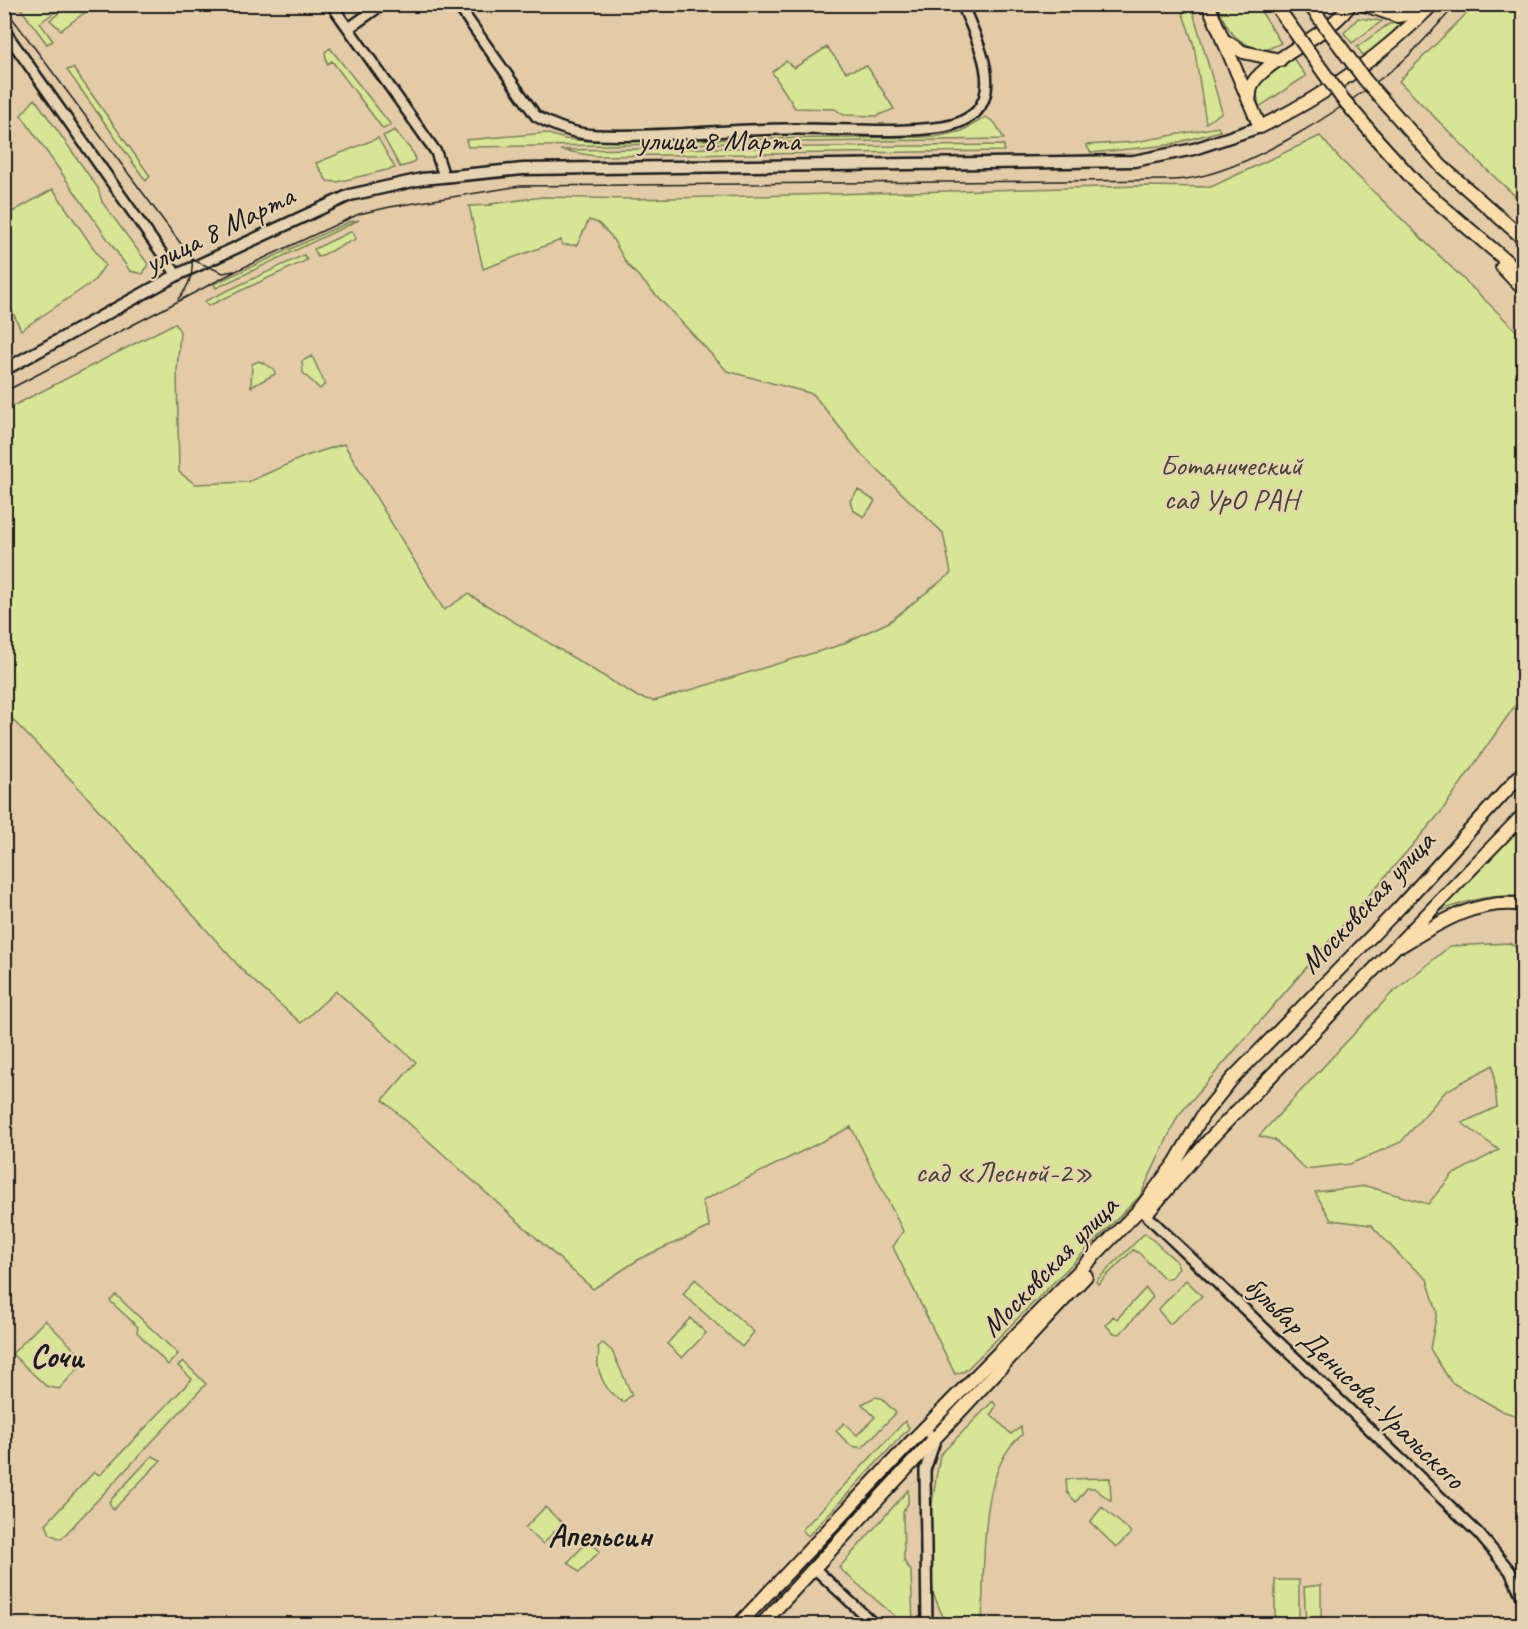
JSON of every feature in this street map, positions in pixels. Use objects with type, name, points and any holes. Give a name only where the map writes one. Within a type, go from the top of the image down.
[{"type":"main road","points":[[1208,4],[1260,127]]},
{"type":"main road","points":[[1308,4],[1365,80],[1441,166],[1524,239]]},
{"type":"main road","points":[[1249,102],[1251,85],[1280,60],[1339,18],[1350,4]]},
{"type":"main road","points":[[1362,4],[1397,16],[1430,8]]},
{"type":"main road","points":[[1277,7],[1306,51],[1380,143],[1420,187],[1466,229],[1524,276]]},
{"type":"main road","name":"улица 8 Марта","points":[[4,370],[177,275],[350,195],[444,176],[523,169],[639,165],[1134,161],[1194,148],[1260,127],[1318,98],[1349,78],[1430,8]]},
{"type":"main road","points":[[1222,39],[1243,52],[1280,60]]},
{"type":"main road","points":[[1466,229],[1524,290]]},
{"type":"main road","name":"Московская улица","points":[[739,1624],[925,1428],[1143,1212],[1212,1103],[1232,1079],[1399,908],[1524,771]]},
{"type":"main road","name":"Московская улица","points":[[762,1624],[934,1441],[1209,1140],[1524,814]]},
{"type":"main road","points":[[1386,955],[1464,911],[1488,905],[1524,905]]},
{"type":"street","points":[[331,4],[436,152],[444,176]]},
{"type":"street","points":[[349,28],[383,4]]},
{"type":"street","points":[[457,4],[536,116],[553,126],[596,135],[786,129],[924,128],[962,122],[980,107],[986,96],[987,85],[981,55],[962,4]]},
{"type":"street","points":[[4,30],[177,275]]},
{"type":"street","name":"бульвар Денисова-Уральского","points":[[1143,1212],[1479,1534],[1510,1571],[1524,1600]]},
{"type":"street","points":[[925,1428],[934,1441],[924,1470],[927,1624]]},
{"type":"street","points":[[814,1568],[874,1624]]},
{"type":"green space","points":[[18,5],[64,5],[40,23],[53,41],[47,44]]},
{"type":"green space","points":[[69,5],[95,5],[61,30],[50,20]]},
{"type":"green space","points":[[1180,5],[1191,5],[1222,112],[1206,123],[1194,46]]},
{"type":"green space","points":[[1217,5],[1257,5],[1281,43],[1264,51],[1239,40],[1229,29]]},
{"type":"green space","points":[[1475,5],[1523,5],[1523,203],[1399,81]]},
{"type":"green space","points":[[1358,18],[1382,21],[1352,43],[1344,33]]},
{"type":"green space","points":[[1403,22],[1365,58],[1357,47],[1389,24]]},
{"type":"green space","points":[[827,47],[846,72],[867,66],[894,109],[876,116],[844,115],[835,109],[795,108],[772,72],[786,61],[794,68]]},
{"type":"green space","points":[[330,48],[391,125],[383,129],[332,61],[327,64],[325,52]]},
{"type":"green space","points":[[1293,58],[1306,76],[1259,107],[1256,87],[1261,80]]},
{"type":"green space","points":[[73,68],[150,176],[146,181],[67,70]]},
{"type":"green space","points":[[35,99],[98,188],[102,202],[148,264],[143,274],[130,271],[21,115]]},
{"type":"green space","points":[[986,117],[995,123],[1004,139],[468,147],[466,140],[545,133],[565,139],[590,141],[935,137],[962,131]]},
{"type":"green space","points":[[1218,127],[1220,131],[1168,145],[1091,153],[1086,145],[1135,142]]},
{"type":"green space","points":[[395,130],[414,154],[415,160],[411,164],[400,167],[383,136]]},
{"type":"green space","name":"Ботанический сад УрО РАН","points":[[1320,136],[1341,160],[1523,337],[1523,694],[1441,812],[1178,1116],[1140,1196],[965,1371],[955,1374],[893,1247],[903,1231],[851,1127],[702,1201],[710,1227],[641,1258],[593,1289],[383,1100],[416,1062],[336,991],[301,1023],[246,974],[78,787],[5,712],[5,410],[175,323],[180,332],[177,371],[179,472],[195,484],[248,482],[306,456],[344,444],[444,610],[468,594],[638,697],[654,701],[840,645],[889,622],[951,573],[943,533],[862,455],[813,394],[727,371],[627,264],[611,236],[598,223],[589,220],[577,245],[562,245],[561,240],[483,269],[469,206],[493,205],[491,204],[542,197],[633,199],[1141,186],[1211,187]]},
{"type":"green space","points":[[378,138],[395,168],[337,182],[327,181],[316,163]]},
{"type":"green space","points":[[1004,145],[1004,151],[595,156],[560,150]]},
{"type":"green space","points":[[53,189],[105,265],[94,281],[21,330],[5,295],[5,216]]},
{"type":"green space","points":[[359,220],[216,288],[214,284],[349,222]]},
{"type":"green space","points":[[352,231],[356,239],[318,257],[314,249]]},
{"type":"green space","points":[[304,255],[307,260],[208,306],[205,301]]},
{"type":"green space","points":[[312,356],[325,384],[320,389],[303,373],[302,361]]},
{"type":"green space","points":[[259,361],[274,369],[275,374],[251,387],[252,364]]},
{"type":"green space","points":[[858,490],[875,501],[864,517],[853,510],[850,501]]},
{"type":"green space","points":[[1523,825],[1523,897],[1481,898],[1440,911]]},
{"type":"green space","points":[[1509,943],[1524,952],[1523,1418],[1502,1411],[1451,1382],[1430,1349],[1437,1312],[1427,1279],[1404,1260],[1371,1225],[1331,1220],[1315,1192],[1366,1186],[1428,1204],[1452,1175],[1499,1150],[1462,1123],[1497,1107],[1493,1065],[1446,1091],[1401,1142],[1350,1164],[1305,1169],[1275,1140],[1259,1136],[1390,995],[1450,946]]},
{"type":"green space","points":[[1145,1233],[1176,1261],[1179,1268],[1172,1277],[1165,1279],[1139,1253],[1133,1250],[1098,1284],[1096,1281]]},
{"type":"green space","points":[[695,1279],[754,1332],[742,1347],[683,1294]]},
{"type":"green space","points":[[1186,1280],[1202,1296],[1170,1324],[1158,1310]]},
{"type":"green space","points":[[1146,1288],[1153,1297],[1120,1334],[1113,1333],[1106,1325],[1113,1316],[1117,1319]]},
{"type":"green space","points":[[116,1295],[178,1354],[168,1365],[137,1332],[138,1327],[110,1301]]},
{"type":"green space","points":[[690,1318],[706,1333],[682,1358],[667,1344]]},
{"type":"green space","points":[[45,1320],[83,1358],[83,1363],[59,1389],[46,1386],[12,1354]]},
{"type":"green space","points":[[603,1343],[612,1351],[632,1395],[623,1402],[607,1387],[602,1378],[598,1364],[598,1347]]},
{"type":"green space","points":[[183,1361],[206,1384],[61,1539],[50,1534],[46,1524],[94,1472],[100,1475],[192,1379],[178,1366]]},
{"type":"green space","points":[[875,1397],[881,1398],[896,1413],[862,1448],[851,1446],[836,1431],[844,1423],[857,1435],[875,1417],[862,1404]]},
{"type":"green space","points":[[993,1401],[996,1406],[991,1414],[1011,1434],[1021,1427],[1022,1435],[1007,1450],[997,1471],[990,1496],[984,1550],[982,1624],[946,1624],[933,1593],[930,1558],[929,1522],[940,1455]]},
{"type":"green space","points":[[905,1421],[909,1428],[808,1536],[802,1530]]},
{"type":"green space","points":[[152,1456],[161,1460],[113,1510],[109,1502]]},
{"type":"green space","points":[[1110,1478],[1111,1501],[1094,1488],[1087,1488],[1076,1502],[1067,1492],[1066,1479]]},
{"type":"green space","points":[[908,1490],[908,1503],[903,1512],[904,1561],[911,1571],[913,1624],[904,1624],[839,1568]]},
{"type":"green space","points":[[545,1507],[562,1523],[543,1544],[525,1528]]},
{"type":"green space","points":[[1102,1507],[1130,1531],[1130,1534],[1118,1546],[1115,1546],[1090,1522]]},
{"type":"green space","points":[[588,1541],[600,1551],[579,1572],[568,1562]]},
{"type":"green space","points":[[1275,1580],[1299,1580],[1299,1624],[1275,1624]]},
{"type":"green space","points":[[1321,1585],[1321,1624],[1306,1624],[1304,1587]]},
{"type":"tram line","points":[[4,392],[238,270],[359,214],[390,207],[520,186],[1173,180],[1199,177],[1259,155],[1320,121],[1396,67],[1420,45],[1457,4]]},
{"type":"tram line","points":[[4,7],[193,260],[223,273],[234,271]]},
{"type":"tram line","points":[[178,299],[190,278],[191,255]]},
{"type":"district","name":"Сочи","points":[[57,1356]]},
{"type":"district","name":"Апельсин","points":[[600,1535]]},
{"type":"park label","name":"сад «Лесной-2»","points":[[1004,1172]]}]
